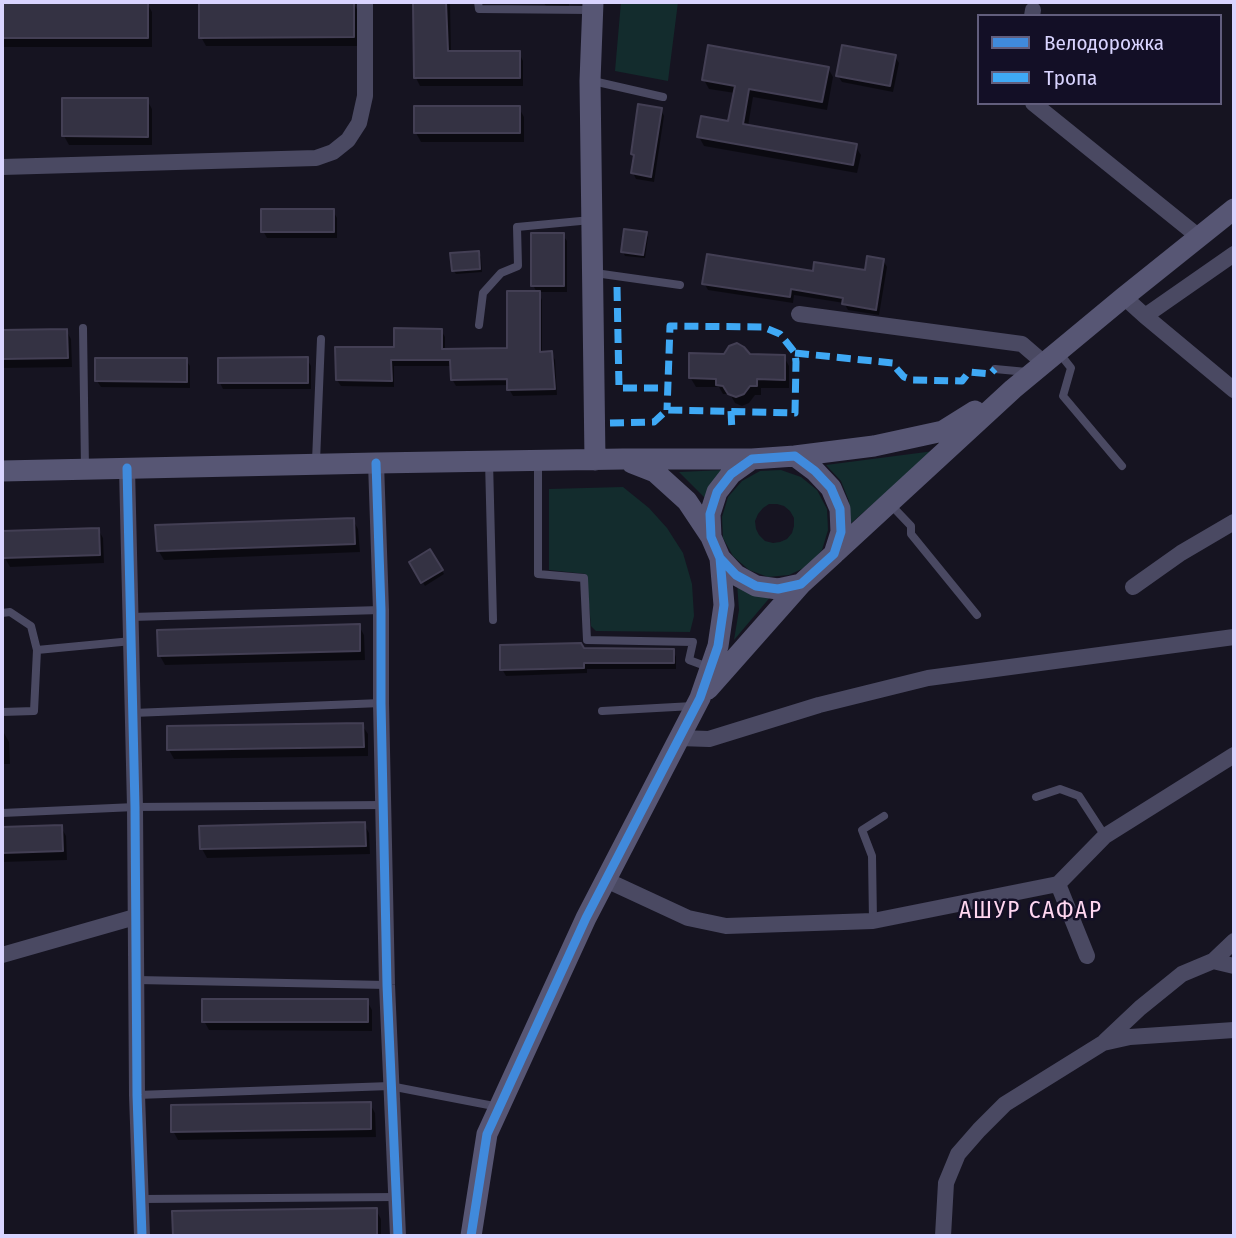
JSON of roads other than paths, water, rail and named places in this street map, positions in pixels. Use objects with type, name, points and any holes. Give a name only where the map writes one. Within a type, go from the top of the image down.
[{"type":"street","points":[[2,167],[316,158],[333,152],[348,140],[359,123],[365,96],[365,2]]},
{"type":"street","points":[[593,6],[590,80],[595,460]]},
{"type":"street","points":[[1035,105],[1199,236]]},
{"type":"street","points":[[698,702],[800,584],[1013,389],[1234,209]]},
{"type":"street","points":[[1145,316],[1234,254]]},
{"type":"street","points":[[1124,297],[1234,390]]},
{"type":"street","points":[[799,314],[1022,344],[1045,362]]},
{"type":"street","points":[[2,471],[538,460],[752,460],[874,446],[943,431],[1013,389]]},
{"type":"street","points":[[795,456],[816,471],[831,488],[840,509],[841,532],[834,554]]},
{"type":"street","points":[[471,1236],[486,1134],[586,918],[698,702],[718,646],[724,605],[720,558],[711,537],[687,501],[655,472],[623,459]]},
{"type":"street","points":[[711,537],[710,514],[717,492],[731,474],[752,460]]},
{"type":"street","points":[[376,463],[387,985],[398,1236]]},
{"type":"street","points":[[127,468],[135,807],[137,1095],[142,1236]]},
{"type":"street","points":[[1133,587],[1181,553],[1234,522]]},
{"type":"street","points":[[720,558],[736,575],[756,586],[778,589],[800,584]]},
{"type":"street","points":[[679,738],[709,739],[819,705],[928,678],[1234,637]]},
{"type":"street","points":[[606,880],[688,918],[726,926],[873,921],[1058,884],[1105,836],[1234,755]]},
{"type":"street","points":[[1058,884],[1087,956]]},
{"type":"street","points":[[2,955],[135,917]]},
{"type":"street","points":[[943,1236],[946,1183],[958,1154],[979,1130],[1005,1104],[1103,1043],[1182,974],[1213,961],[1234,941]]},
{"type":"street","points":[[1213,961],[1234,966]]},
{"type":"street","points":[[1103,1043],[1130,1037],[1234,1030]]},
{"type":"lane","points":[[478,2],[479,9],[593,6]]},
{"type":"lane","points":[[590,80],[663,97]]},
{"type":"lane","points":[[479,325],[483,293],[501,273],[518,266],[517,227],[592,220]]},
{"type":"lane","points":[[592,272],[680,285]]},
{"type":"lane","points":[[83,328],[85,469]]},
{"type":"lane","points":[[316,464],[321,339]]},
{"type":"lane","points":[[995,369],[1045,362],[1071,368],[1063,396],[1122,466]]},
{"type":"lane","points":[[538,460],[538,574],[584,578],[587,640],[693,642],[689,660],[710,668]]},
{"type":"lane","points":[[489,461],[493,620]]},
{"type":"lane","points":[[889,503],[911,526],[911,534],[977,615]]},
{"type":"lane","points":[[131,617],[381,610]]},
{"type":"lane","points":[[2,613],[10,612],[31,626],[37,650],[34,710],[2,712]]},
{"type":"lane","points":[[37,650],[132,641]]},
{"type":"lane","points":[[602,711],[698,702]]},
{"type":"lane","points":[[133,713],[381,703]]},
{"type":"lane","points":[[1036,797],[1060,789],[1079,796],[1105,836]]},
{"type":"lane","points":[[2,813],[135,807],[383,805]]},
{"type":"lane","points":[[873,921],[872,856],[862,830],[884,816]]},
{"type":"lane","points":[[137,980],[387,985]]},
{"type":"lane","points":[[137,1095],[390,1086],[499,1107]]},
{"type":"lane","points":[[141,1199],[397,1197]]},
{"type":"district","name":"АШУР САФАР","points":[[1031,912]]}]
